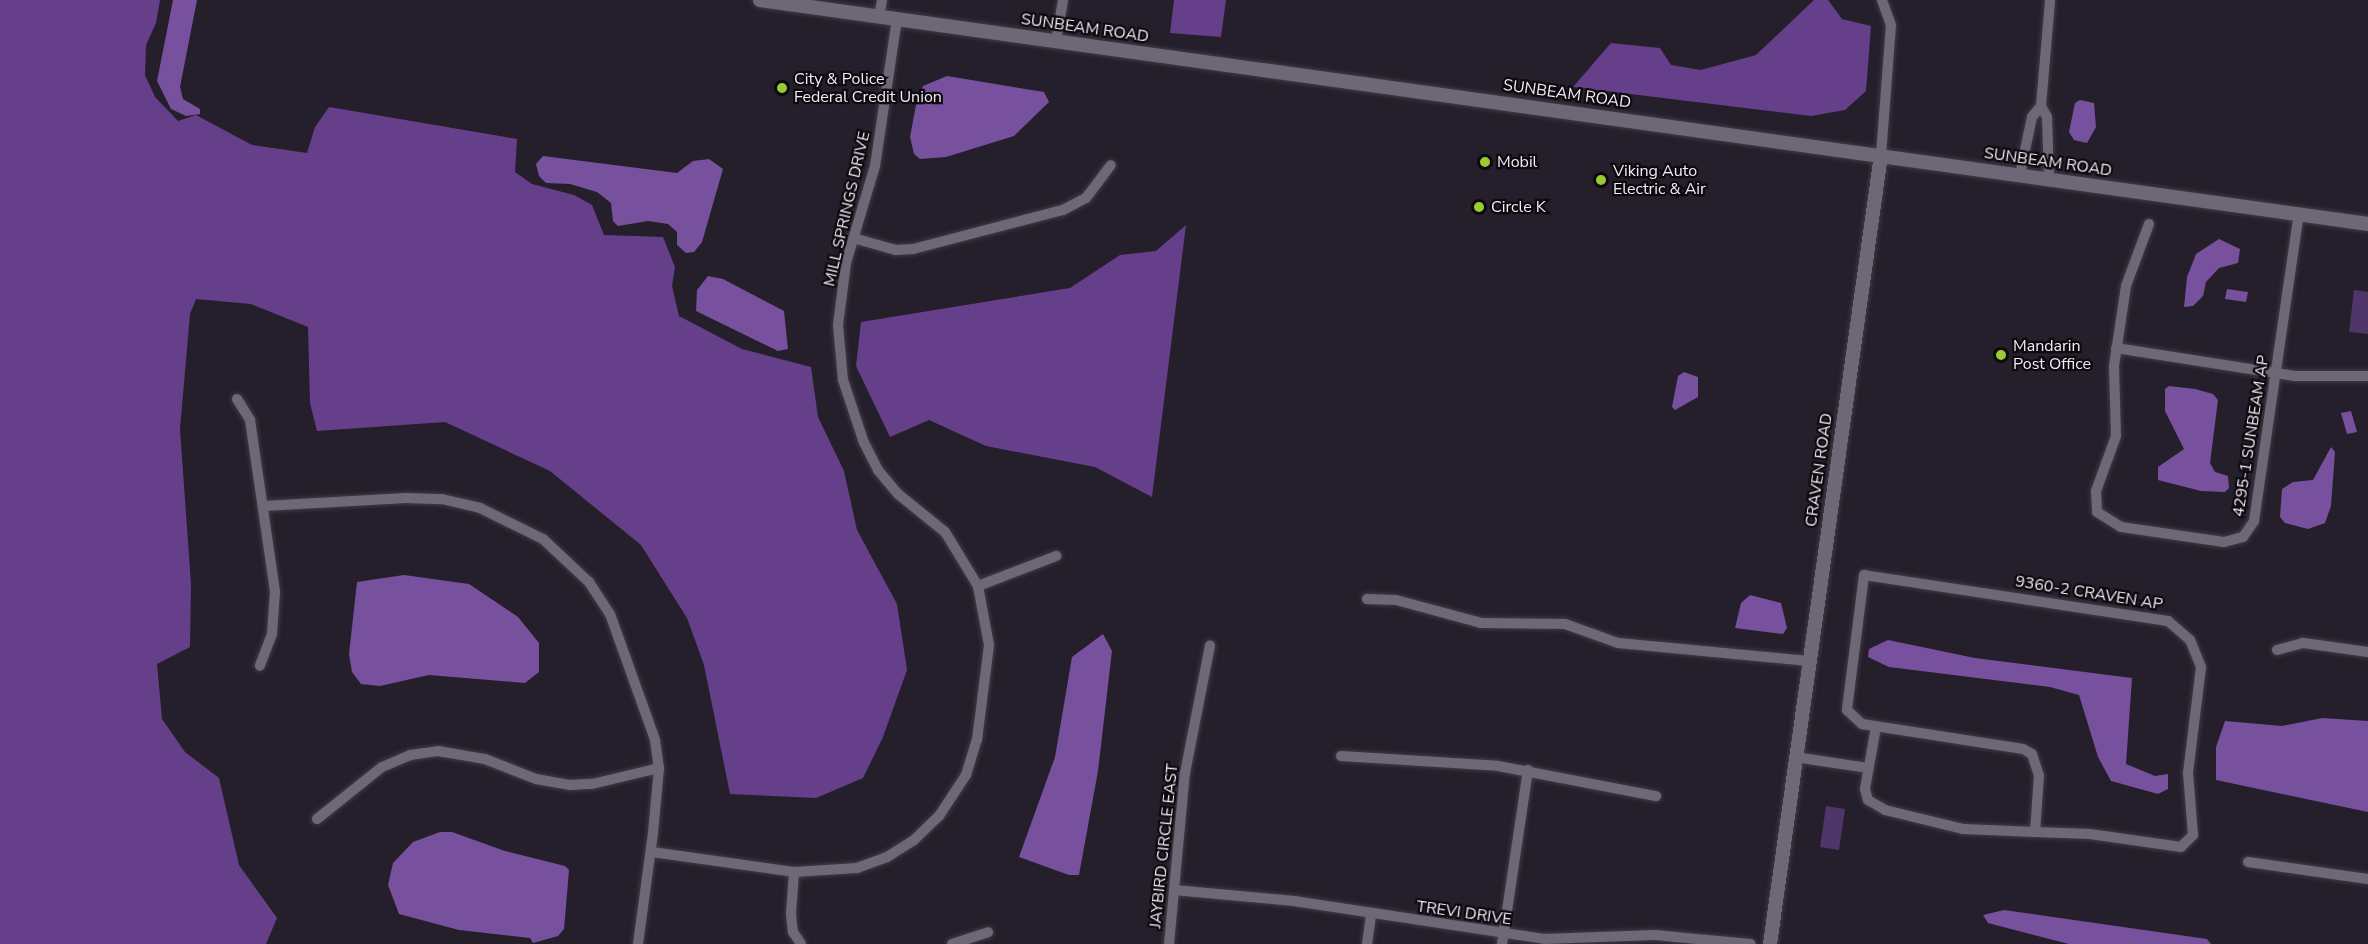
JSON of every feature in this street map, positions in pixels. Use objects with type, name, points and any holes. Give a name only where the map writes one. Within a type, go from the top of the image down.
[{"type":"street","name":"SUNBEAM ROAD","points":[[760,0],[2368,224]]},
{"type":"street","points":[[879,17],[882,0]]},
{"type":"street","points":[[1056,41],[1063,0]]},
{"type":"street","name":"CRAVEN ROAD","points":[[1770,944],[1881,155],[1890,25],[1882,0]]},
{"type":"street","points":[[2049,178],[2047,117],[2041,106],[2050,0]]},
{"type":"street","name":"MILL SPRINGS DRIVE","points":[[652,852],[794,872],[831,872],[887,857],[914,840],[939,816],[966,775],[976,740],[989,645],[978,586],[945,532],[898,494],[878,470],[864,443],[843,380],[838,325],[853,238],[874,166],[897,19]]},
{"type":"street","points":[[2020,174],[2032,117],[2041,106]]},
{"type":"street","points":[[853,238],[896,250],[913,249],[1063,210],[1086,198],[1111,165]]},
{"type":"street","name":"4295-1 SUNBEAM AP","points":[[2149,225],[2126,286],[2116,348],[2116,436],[2095,503],[2102,518],[2132,528],[2224,542],[2244,537],[2254,520],[2299,213]]},
{"type":"street","points":[[2116,348],[2320,378],[2368,376]]},
{"type":"street","points":[[237,399],[250,420],[264,506],[276,613],[260,666]]},
{"type":"street","points":[[264,506],[442,500],[480,508],[543,538],[574,566],[610,614],[655,740],[659,768],[652,852],[638,944]]},
{"type":"street","points":[[978,586],[1056,556]]},
{"type":"street","name":"9360-2 CRAVEN AP","points":[[1864,575],[2168,621],[2190,640],[2201,668],[2188,773],[2194,822],[2189,842],[2181,847],[2090,834],[1963,829],[1885,810],[1869,800],[1865,789],[1868,768],[1876,727],[1862,724],[1847,710],[1864,575]]},
{"type":"street","points":[[1367,599],[1396,600],[1480,623],[1566,624],[1618,643],[1809,661]]},
{"type":"street","points":[[2277,650],[2302,643],[2368,652]]},
{"type":"street","name":"JAYBIRD CIRCLE EAST","points":[[1169,944],[1185,773],[1210,645]]},
{"type":"street","points":[[1876,727],[2023,749],[2032,754],[2039,775],[2035,832]]},
{"type":"street","points":[[317,819],[382,767],[410,755],[438,751],[485,759],[536,779],[570,785],[592,784],[659,768]]},
{"type":"street","points":[[1341,756],[1528,770],[1656,796]]},
{"type":"street","points":[[1795,758],[1868,768]]},
{"type":"street","points":[[1503,939],[1528,770]]},
{"type":"street","points":[[2248,862],[2368,879]]},
{"type":"street","points":[[794,872],[791,914],[793,932],[801,944]]},
{"type":"street","name":"TREVI DRIVE","points":[[1174,890],[1294,901],[1503,939],[1575,940],[1655,935],[1751,944]]},
{"type":"street","points":[[1367,944],[1371,915]]},
{"type":"street","points":[[952,944],[987,932]]},
{"type":"shaded area","points":[[0,0],[160,0],[156,23],[146,45],[145,75],[155,97],[178,121],[196,115],[252,145],[307,153],[315,127],[329,107],[517,139],[515,172],[532,184],[574,195],[592,205],[604,235],[663,237],[675,267],[672,286],[679,316],[742,349],[811,367],[818,417],[844,471],[857,530],[897,604],[907,670],[883,737],[863,778],[816,798],[730,794],[704,665],[687,618],[641,545],[550,471],[445,422],[317,431],[310,403],[308,327],[251,304],[196,299],[190,314],[180,429],[191,584],[190,647],[157,664],[162,719],[185,752],[219,778],[239,865],[277,918],[266,944],[0,944]]},
{"type":"shaded area","points":[[173,0],[197,0],[180,87],[183,99],[200,109],[200,114],[186,116],[171,109],[157,81]]},
{"type":"shaded area","points":[[1174,0],[1226,0],[1221,37],[1170,33]]},
{"type":"shaded area","points":[[1814,0],[1828,0],[1842,19],[1871,26],[1866,91],[1845,110],[1811,116],[1573,87],[1611,43],[1660,48],[1671,65],[1701,70],[1756,55]]},
{"type":"shaded area","points":[[947,76],[1044,92],[1049,102],[1014,136],[946,157],[920,159],[914,154],[910,137],[916,105],[923,86]]},
{"type":"shaded area","points":[[2080,100],[2094,103],[2096,127],[2087,143],[2074,140],[2069,132],[2075,103]]},
{"type":"shaded area","points":[[543,156],[677,173],[693,161],[709,159],[723,169],[702,242],[694,252],[686,253],[677,245],[677,232],[668,224],[648,221],[618,226],[613,221],[611,203],[597,192],[570,184],[546,183],[539,176],[536,164]]},
{"type":"shaded area","points":[[1186,225],[1152,497],[1095,467],[986,446],[929,420],[890,437],[856,366],[861,322],[1070,288],[1120,255],[1156,251]]},
{"type":"shaded area","points":[[2219,239],[2240,249],[2238,263],[2219,268],[2206,282],[2203,296],[2193,306],[2184,307],[2187,277],[2196,254]]},
{"type":"shaded area","points":[[708,276],[723,279],[784,311],[788,349],[778,351],[696,311],[697,290]]},
{"type":"shaded area","points":[[2227,289],[2248,292],[2246,302],[2225,299]]},
{"type":"shaded area","points":[[2354,290],[2368,292],[2368,334],[2349,332]]},
{"type":"shaded area","points":[[1684,372],[1698,377],[1698,397],[1675,410],[1672,407],[1678,376]]},
{"type":"shaded area","points":[[2169,386],[2213,394],[2218,400],[2210,463],[2215,472],[2228,476],[2229,488],[2225,492],[2201,491],[2158,480],[2158,467],[2184,449],[2165,411],[2165,389]]},
{"type":"shaded area","points":[[2351,411],[2357,432],[2347,434],[2341,413]]},
{"type":"shaded area","points":[[2331,447],[2335,452],[2331,506],[2325,523],[2308,529],[2285,523],[2280,517],[2282,489],[2293,482],[2313,480]]},
{"type":"shaded area","points":[[404,575],[469,584],[518,617],[539,643],[539,672],[525,683],[429,675],[380,686],[361,684],[352,672],[349,654],[357,582]]},
{"type":"shaded area","points":[[1750,595],[1781,603],[1787,628],[1783,634],[1735,628],[1741,603]]},
{"type":"shaded area","points":[[1103,634],[1112,651],[1098,771],[1079,875],[1069,875],[1019,857],[1055,757],[1072,657]]},
{"type":"shaded area","points":[[1888,640],[1975,658],[2132,678],[2126,764],[2155,776],[2168,774],[2168,789],[2158,794],[2111,781],[2098,757],[2079,695],[2050,687],[1889,667],[1868,657],[1869,649]]},
{"type":"shaded area","points":[[2322,718],[2368,721],[2368,812],[2216,780],[2216,747],[2225,721],[2282,726]]},
{"type":"shaded area","points":[[1826,806],[1845,809],[1839,850],[1820,847]]},
{"type":"shaded area","points":[[440,832],[452,832],[505,851],[565,866],[569,870],[564,929],[558,936],[533,943],[530,938],[459,930],[399,914],[388,885],[393,863],[413,842]]},
{"type":"shaded area","points":[[2004,910],[2207,939],[2211,944],[2069,944],[1988,923],[1983,915]]},
{"type":"place","name":"City & Police Federal Credit Union","points":[[782,88]]},
{"type":"place","name":"Mobil","points":[[1485,162]]},
{"type":"place","name":"Viking Auto Electric & Air","points":[[1601,180]]},
{"type":"place","name":"Circle K","points":[[1479,207]]},
{"type":"place","name":"Mandarin Post Office","points":[[2001,355]]}]
